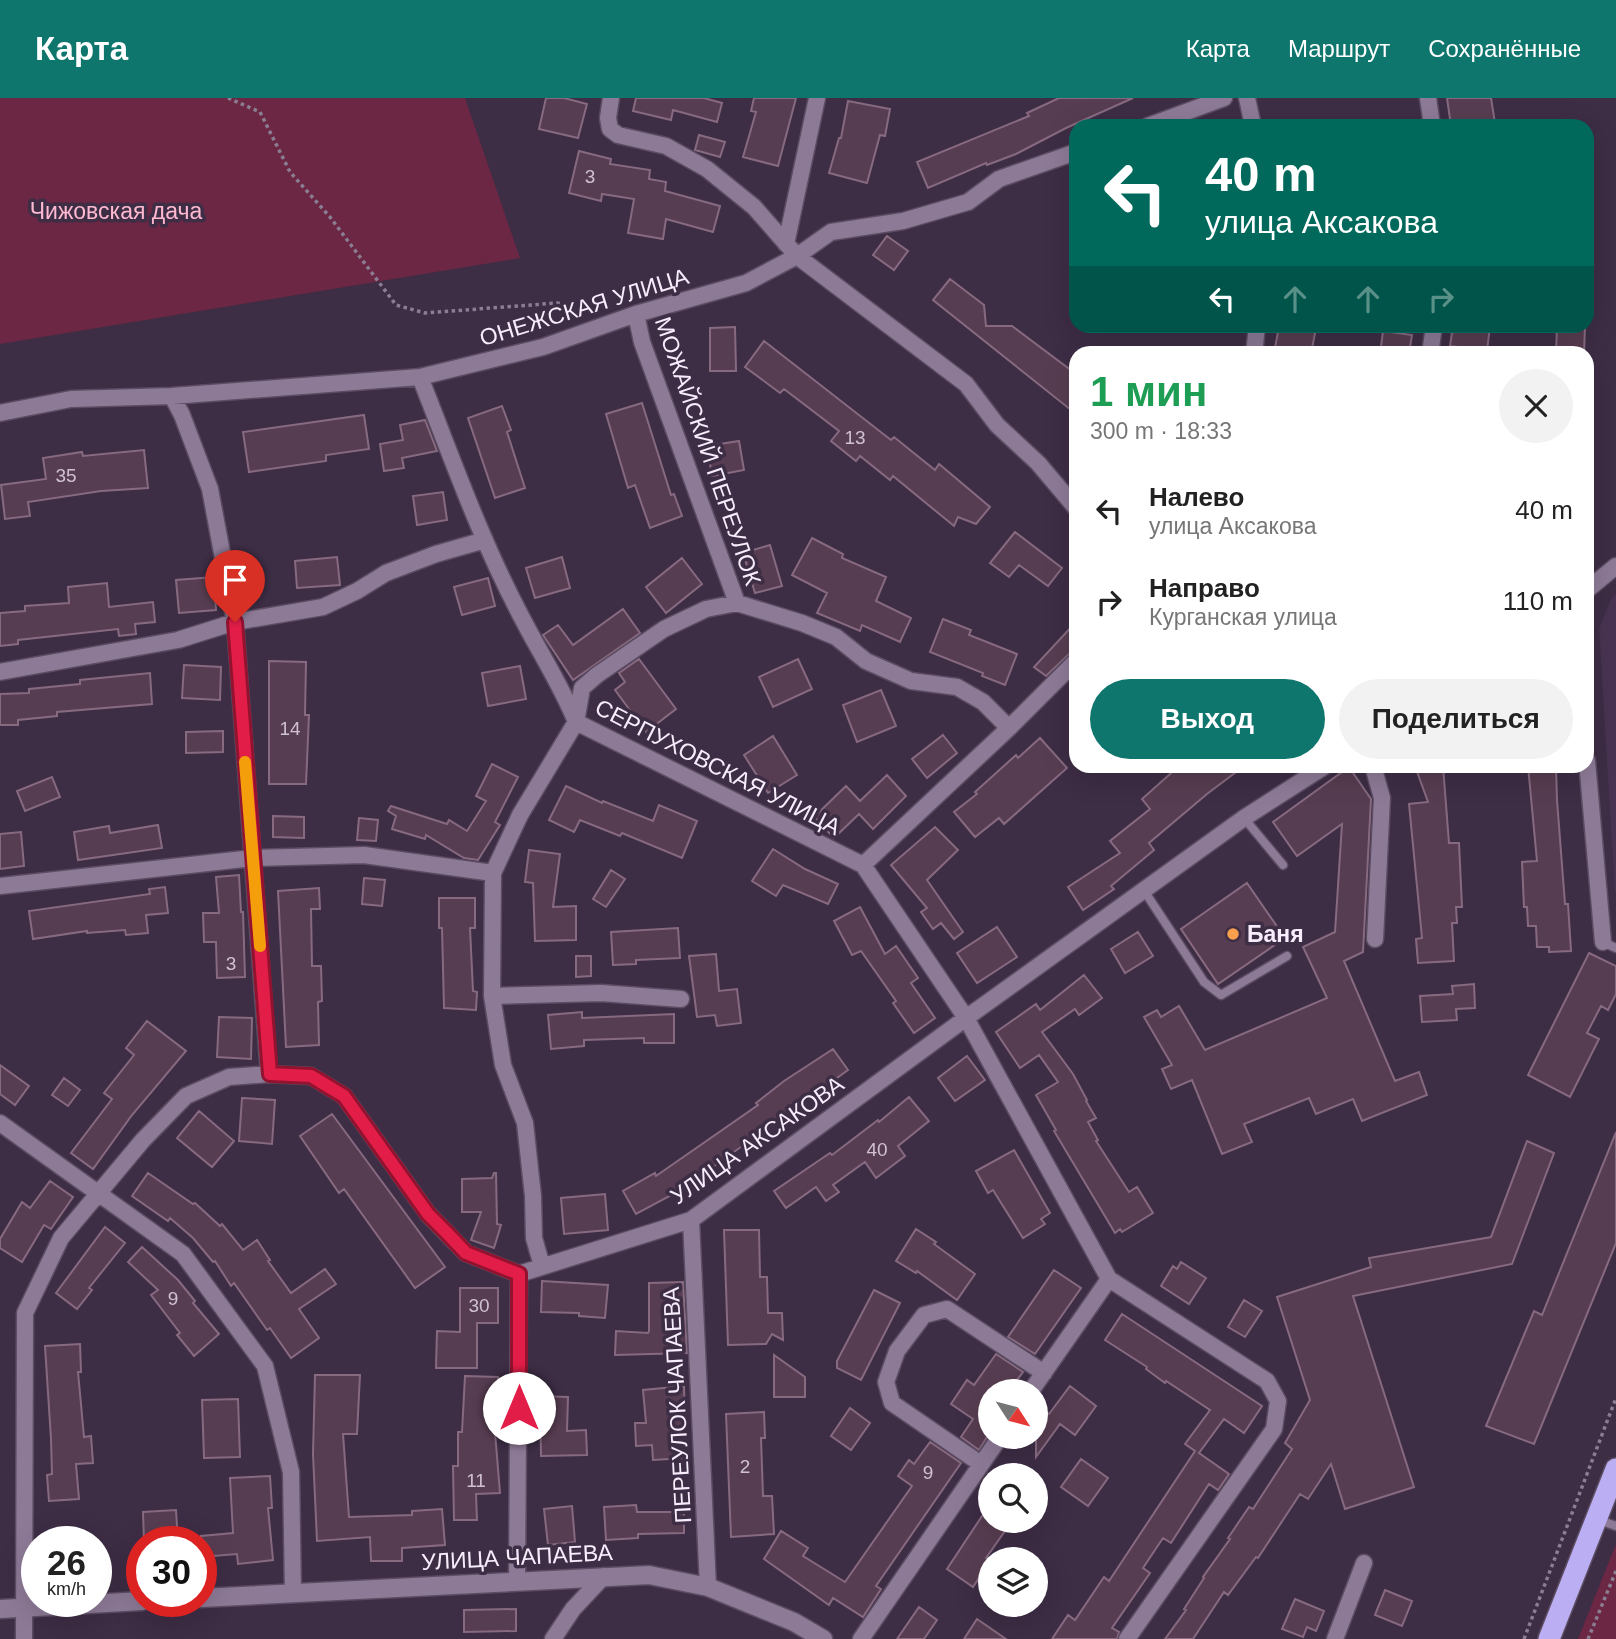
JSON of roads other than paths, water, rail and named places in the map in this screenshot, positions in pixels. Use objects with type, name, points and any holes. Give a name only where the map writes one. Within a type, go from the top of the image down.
[{"type":"highway","points":[[1549,1639],[1606,1523],[1616,1469]]},
{"type":"street","points":[[611,98],[608,118],[610,129],[618,135],[666,146],[707,169],[754,207],[792,250],[965,384],[997,425],[1038,463],[1069,500]]},
{"type":"street","points":[[792,250],[817,98]]},
{"type":"street","points":[[1167,119],[1224,98]]},
{"type":"street","points":[[1247,98],[1252,119]]},
{"type":"street","points":[[1427,98],[1431,119]]},
{"type":"street","name":"ОНЕЖСКАЯ УЛИЦА","points":[[0,413],[71,398],[172,396],[420,377],[543,347],[636,314],[746,283],[792,250],[831,232],[903,221],[968,202],[999,179],[1069,154]]},
{"type":"street","name":"МОЖАЙСКИЙ ПЕРЕУЛОК","points":[[636,314],[642,342],[737,603]]},
{"type":"street","name":"СЕРПУХОВСКАЯ УЛИЦА","points":[[420,377],[485,540],[522,618],[563,690],[576,722],[863,865],[966,1018],[1109,1279]]},
{"type":"street","points":[[172,396],[210,489],[235,622],[270,1074]]},
{"type":"street","points":[[0,672],[178,640],[235,622],[324,607],[386,573],[436,554],[485,540]]},
{"type":"street","points":[[1594,584],[1616,566]]},
{"type":"street","name":"МОЖАЙСКИЙ ПЕРЕУЛОК","points":[[576,722],[582,688],[597,675],[664,629],[706,609],[737,603],[803,623],[836,637],[866,661],[911,681],[957,688],[983,702],[1009,728]]},
{"type":"street","points":[[863,865],[1069,668]]},
{"type":"street","points":[[542,1266],[534,1238],[533,1196],[525,1123],[503,1065],[492,996],[493,873],[520,815],[576,722]]},
{"type":"street","name":"УЛИЦА АКСАКОВА","points":[[519,1274],[691,1220],[1244,818],[1314,773]]},
{"type":"street","points":[[1375,939],[1382,798],[1376,773]]},
{"type":"street","points":[[1588,773],[1609,945]]},
{"type":"street","points":[[0,886],[253,858],[364,855],[493,873]]},
{"type":"street","points":[[492,996],[601,993],[681,999]]},
{"type":"street","points":[[25,1526],[25,1312],[61,1238],[143,1140],[186,1096],[229,1077],[270,1074],[311,1076],[344,1096],[428,1214],[466,1253],[519,1274],[517,1581]]},
{"type":"street","points":[[0,1123],[183,1254],[265,1366],[291,1472],[293,1594]]},
{"type":"street","name":"ПЕРЕУЛОК ЧАПАЕВА","points":[[691,1220],[708,1587]]},
{"type":"street","points":[[1040,1379],[1109,1279],[1267,1381],[1278,1401],[1274,1429],[1127,1639]]},
{"type":"street","points":[[980,1463],[892,1403],[886,1382],[897,1351],[924,1315],[947,1310],[1044,1373]]},
{"type":"street","points":[[861,1639],[978,1468]]},
{"type":"street","points":[[1335,1639],[1364,1563]]},
{"type":"street","name":"УЛИЦА ЧАПАЕВА","points":[[217,1597],[649,1575],[708,1587],[794,1622],[823,1639]]},
{"type":"street","points":[[553,1639],[573,1609],[604,1576]]},
{"type":"street","points":[[0,1609],[21,1606]]},
{"type":"street","points":[[24,1639],[25,1617]]},
{"type":"lane","points":[[1244,818],[1283,865]]},
{"type":"lane","points":[[1145,891],[1204,982],[1221,995],[1287,956]]},
{"type":"place","name":"Баня","points":[[1233,934]]},
{"type":"park label","name":"Чижовская дача","points":[[116,211]]}]
